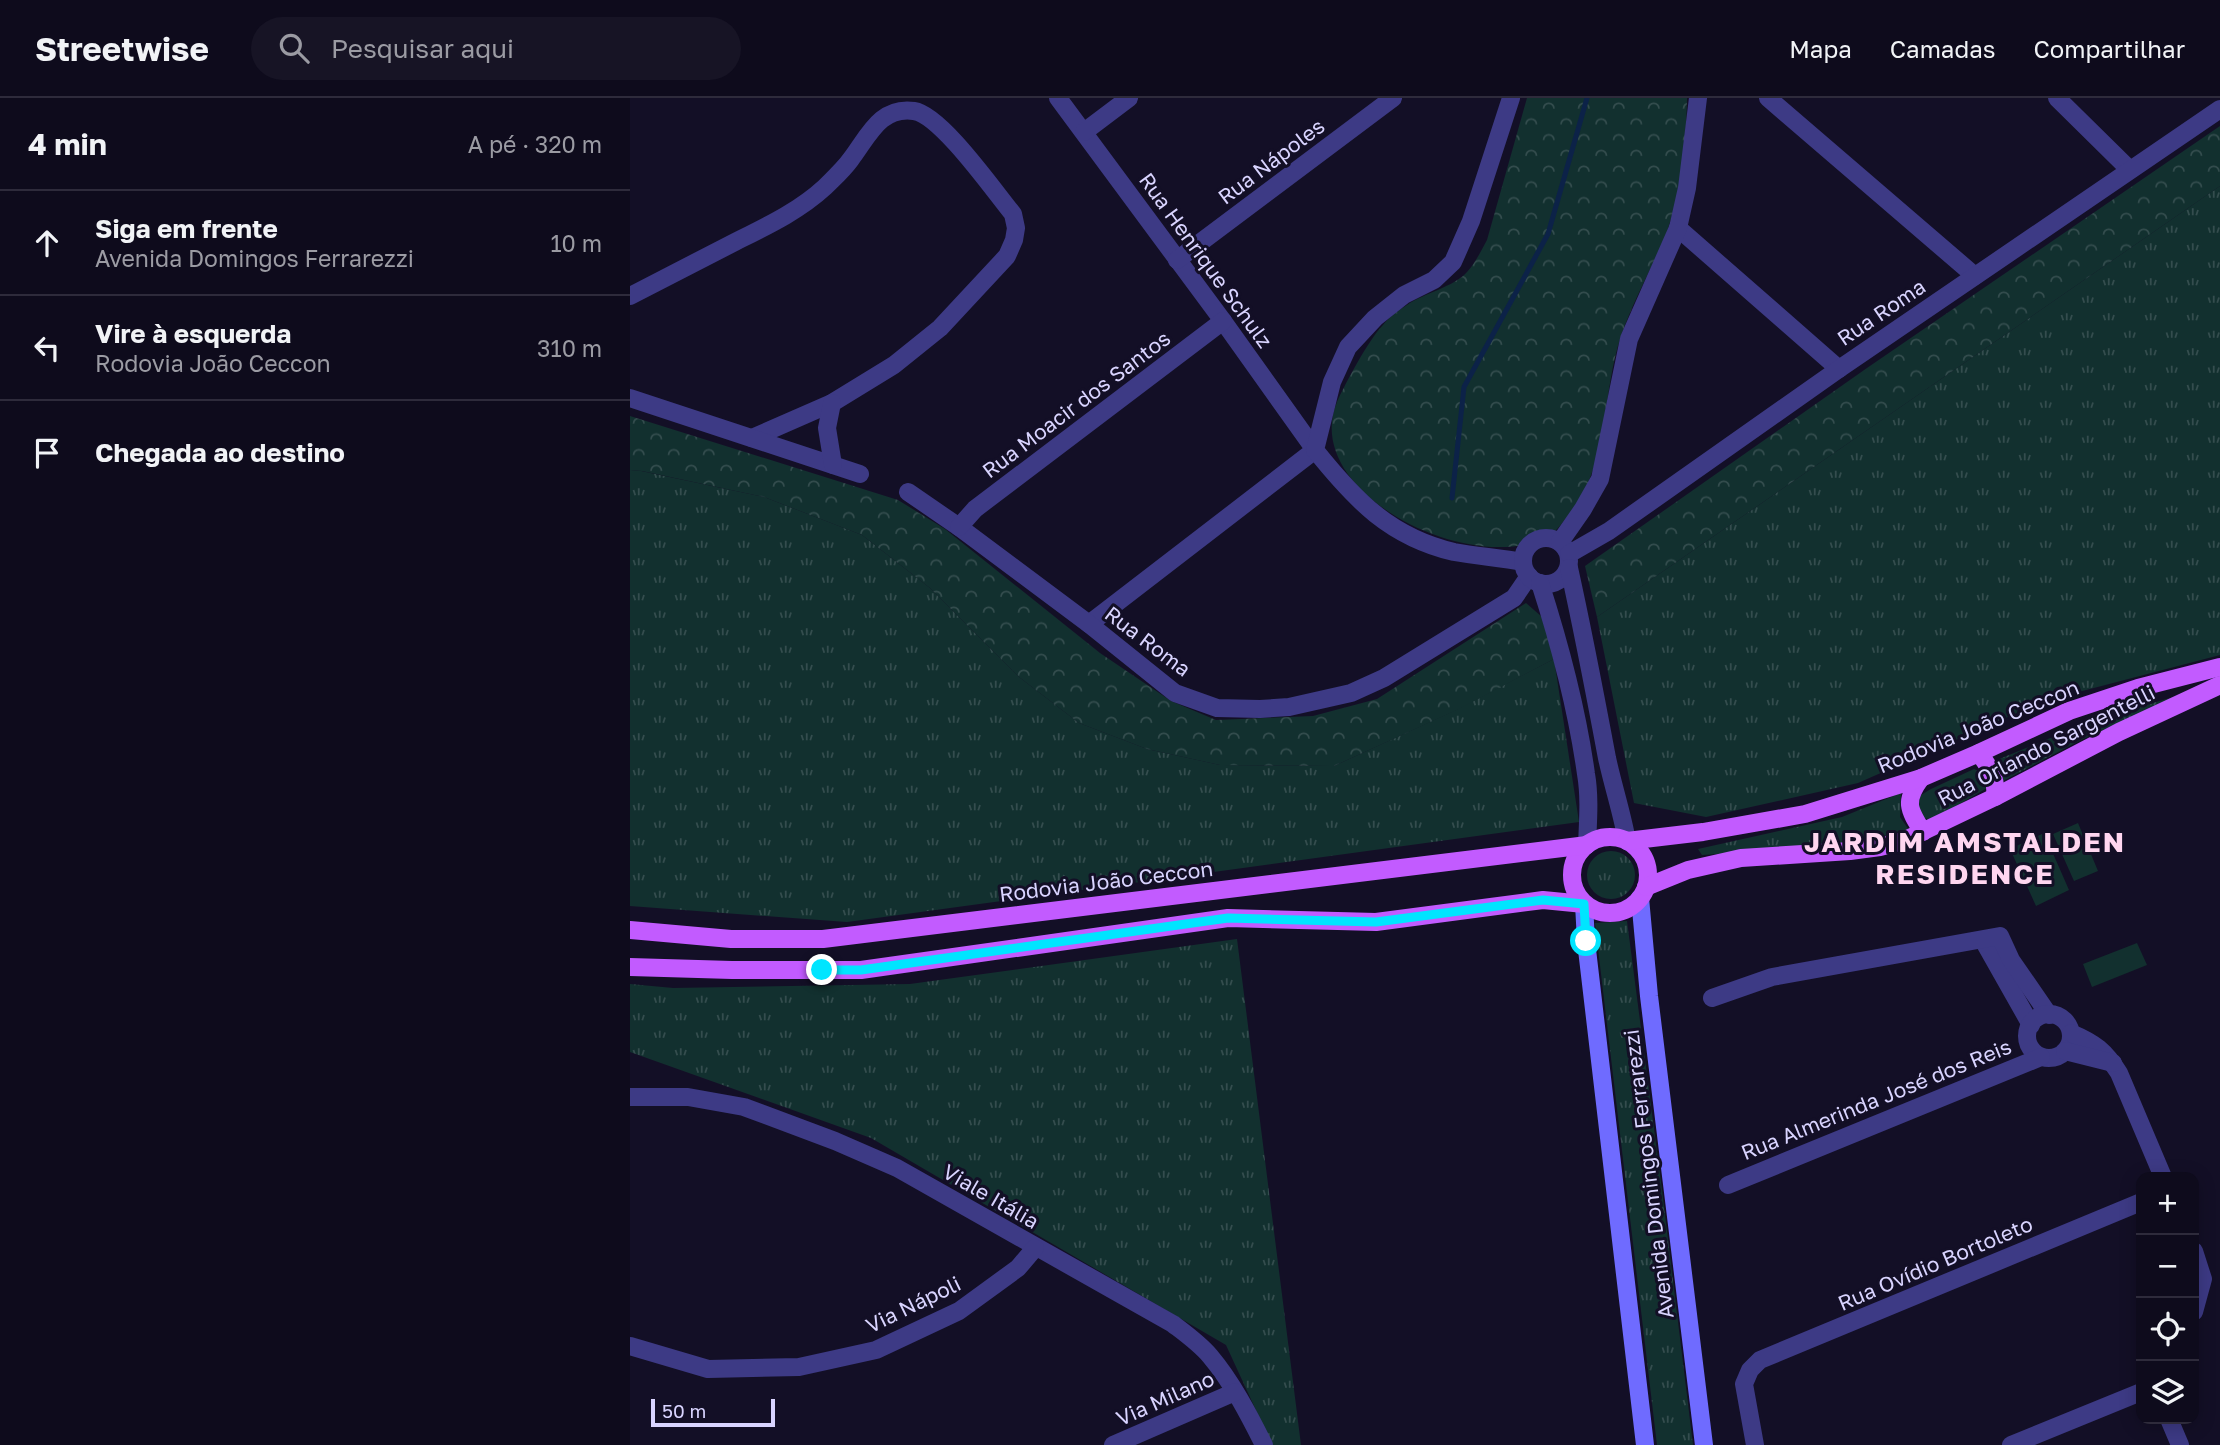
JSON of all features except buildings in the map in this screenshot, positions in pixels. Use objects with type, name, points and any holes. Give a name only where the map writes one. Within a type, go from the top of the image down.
[{"type":"main road","name":"Rodovia João Ceccon","points":[[1627,841],[1703,832],[1805,814],[1921,778],[2069,711],[2138,688],[2220,667]]},
{"type":"main road","name":"Rua Orlando Sargentelli","points":[[1643,892],[1688,870],[1741,858],[1880,847],[1903,841],[2220,685]]},
{"type":"main road","points":[[1979,753],[1996,783],[1995,797]]},
{"type":"main road","points":[[1921,778],[1911,791],[1909,802],[1912,815],[1923,832]]},
{"type":"main road","points":[[630,967],[861,970],[1228,918],[1376,922],[1543,900],[1584,904],[1596,910],[1619,912],[1629,907],[1643,892],[1648,876],[1642,856],[1627,841],[1607,837],[1587,845],[1579,853],[1572,874],[1573,886],[1584,904]]},
{"type":"main road","name":"Rodovia João Ceccon","points":[[630,930],[731,939],[823,939],[1587,845]]},
{"type":"main road","name":"Avenida Domingos Ferrarezzi","points":[[1643,892],[1649,996],[1704,1445]]},
{"type":"main road","name":"Avenida Domingos Ferrarezzi","points":[[1584,904],[1586,941],[1645,1445]]},
{"type":"main road","points":[[822,970],[823,939]]},
{"type":"street","name":"Rua Henrique Schulz","points":[[1058,98],[1315,450],[1365,508],[1393,529],[1423,542],[1455,552],[1495,557],[1531,574]]},
{"type":"street","points":[[1084,132],[1129,98]]},
{"type":"street","name":"Rua Nápoles","points":[[1177,260],[1393,98]]},
{"type":"street","points":[[1089,624],[1315,450],[1332,382],[1348,347],[1375,318],[1404,295],[1434,280],[1453,262],[1471,221],[1511,98]]},
{"type":"street","points":[[1627,841],[1608,761],[1580,609],[1566,555],[1583,509],[1600,479],[1629,339],[1678,228],[1687,188],[1698,98]]},
{"type":"street","points":[[1768,98],[1975,276]]},
{"type":"street","points":[[2056,98],[2130,170]]},
{"type":"street","name":"Rua Roma","points":[[1531,574],[1556,582],[1566,555],[1609,531],[1839,369],[2220,109]]},
{"type":"street","points":[[630,296],[801,207],[825,187],[850,160],[873,126],[888,115],[916,111],[944,130],[1013,214],[1016,228],[1007,256],[940,328],[894,365],[832,403],[752,438]]},
{"type":"street","points":[[1678,228],[1839,369]]},
{"type":"street","name":"Rua Moacir dos Santos","points":[[959,527],[975,509],[1223,321]]},
{"type":"street","points":[[630,398],[860,474]]},
{"type":"street","points":[[832,403],[827,428],[834,465]]},
{"type":"street","name":"Rua Roma","points":[[908,492],[1089,624],[1175,694],[1217,708],[1289,707],[1351,693],[1384,678],[1514,598],[1531,574]]},
{"type":"street","name":"Rua Roma","points":[[1531,574],[1524,555],[1532,543],[1546,538],[1566,555]]},
{"type":"street","points":[[1531,574],[1561,650],[1587,775],[1587,845]]},
{"type":"street","points":[[1712,998],[1772,977],[1992,938]]},
{"type":"street","points":[[1992,938],[2011,960],[2049,1015]]},
{"type":"street","points":[[1992,938],[2031,1025],[2028,1040],[2030,1047],[2041,1056],[2054,1058],[2065,1051],[2071,1040],[2071,1033],[2061,1018],[2042,1016],[2031,1025]]},
{"type":"street","points":[[2071,1033],[2099,1047],[2113,1063],[2161,1172]]},
{"type":"street","points":[[2065,1051],[2113,1063]]},
{"type":"street","name":"Rua Almerinda José dos Reis","points":[[1728,1185],[2041,1056]]},
{"type":"street","name":"Viale Itália","points":[[630,1097],[688,1097],[744,1107],[835,1141],[897,1168],[1173,1324],[1210,1356],[1235,1392],[1264,1445]]},
{"type":"street","name":"Rua Ovídio Bortoleto","points":[[1755,1445],[1744,1384],[1749,1370],[1759,1360],[2136,1204]]},
{"type":"street","name":"Via Nápoli","points":[[630,1346],[708,1368],[799,1367],[876,1350],[959,1311],[1018,1268],[1035,1248]]},
{"type":"street","points":[[2199,1267],[2203,1279],[2199,1294]]},
{"type":"street","name":"Via Milano","points":[[1113,1445],[1235,1392]]},
{"type":"street","points":[[2011,1445],[2136,1394]]},
{"type":"street","points":[[2171,1424],[2180,1445]]},
{"type":"green space","points":[[1527,98],[1687,98],[1684,149],[1676,201],[1666,234],[1621,336],[1598,453],[1582,496],[1554,532],[1523,545],[1485,546],[1444,538],[1405,521],[1370,498],[1345,469],[1332,437],[1337,402],[1377,332],[1404,307],[1461,277],[1478,256],[1487,240]]},
{"type":"green space","points":[[2220,126],[2220,186],[1597,617],[1585,566],[1867,368]]},
{"type":"green space","points":[[2220,186],[2220,655],[2044,701],[1858,783],[1706,817],[1634,803],[1597,617]]},
{"type":"green space","points":[[630,416],[898,500],[945,529],[1100,653],[1171,701],[1216,720],[1313,716],[1377,699],[1526,603],[1542,617],[1554,659],[1459,709],[1334,766],[1220,765],[1147,749],[1079,723],[1019,677],[930,588],[862,535],[764,497],[630,470]]},
{"type":"green space","points":[[630,470],[764,497],[862,535],[930,588],[1019,677],[1079,723],[1147,749],[1220,765],[1334,766],[1456,710],[1554,659],[1579,822],[847,922],[630,906]]},
{"type":"green space","points":[[2184,694],[2081,740],[2001,782],[1992,762],[2097,719]]},
{"type":"green space","points":[[1974,769],[1985,774],[1987,788],[1932,820],[1924,818],[1917,805],[1921,795]]},
{"type":"green space","points":[[1901,793],[1900,817],[1911,833],[1904,837],[1821,847],[1702,855],[1698,849],[1842,817]]},
{"type":"green space","points":[[2078,823],[2098,871],[2074,881],[2053,834]]},
{"type":"green space","points":[[2044,833],[2069,890],[2036,906],[2010,849]]},
{"type":"green space","points":[[1611,851],[1628,858],[1635,875],[1628,892],[1611,899],[1594,892],[1587,875],[1594,858]]},
{"type":"green space","points":[[1627,921],[1693,1445],[1657,1445],[1595,923]]},
{"type":"green space","points":[[1237,939],[1301,1445],[1272,1445],[1226,1345],[871,1138],[630,1052],[630,984],[673,988],[910,984]]},
{"type":"green space","points":[[2137,943],[2147,965],[2092,987],[2083,964]]},
{"type":"waterway","points":[[1452,498],[1464,387],[1548,234],[1587,98]]},
{"type":"district","name":"JARDIM AMSTALDEN RESIDENCE","points":[[1965,857]]},
{"type":"route","points":[[822,970],[861,970],[1228,918],[1376,922],[1543,900],[1584,904],[1586,941]]}]
